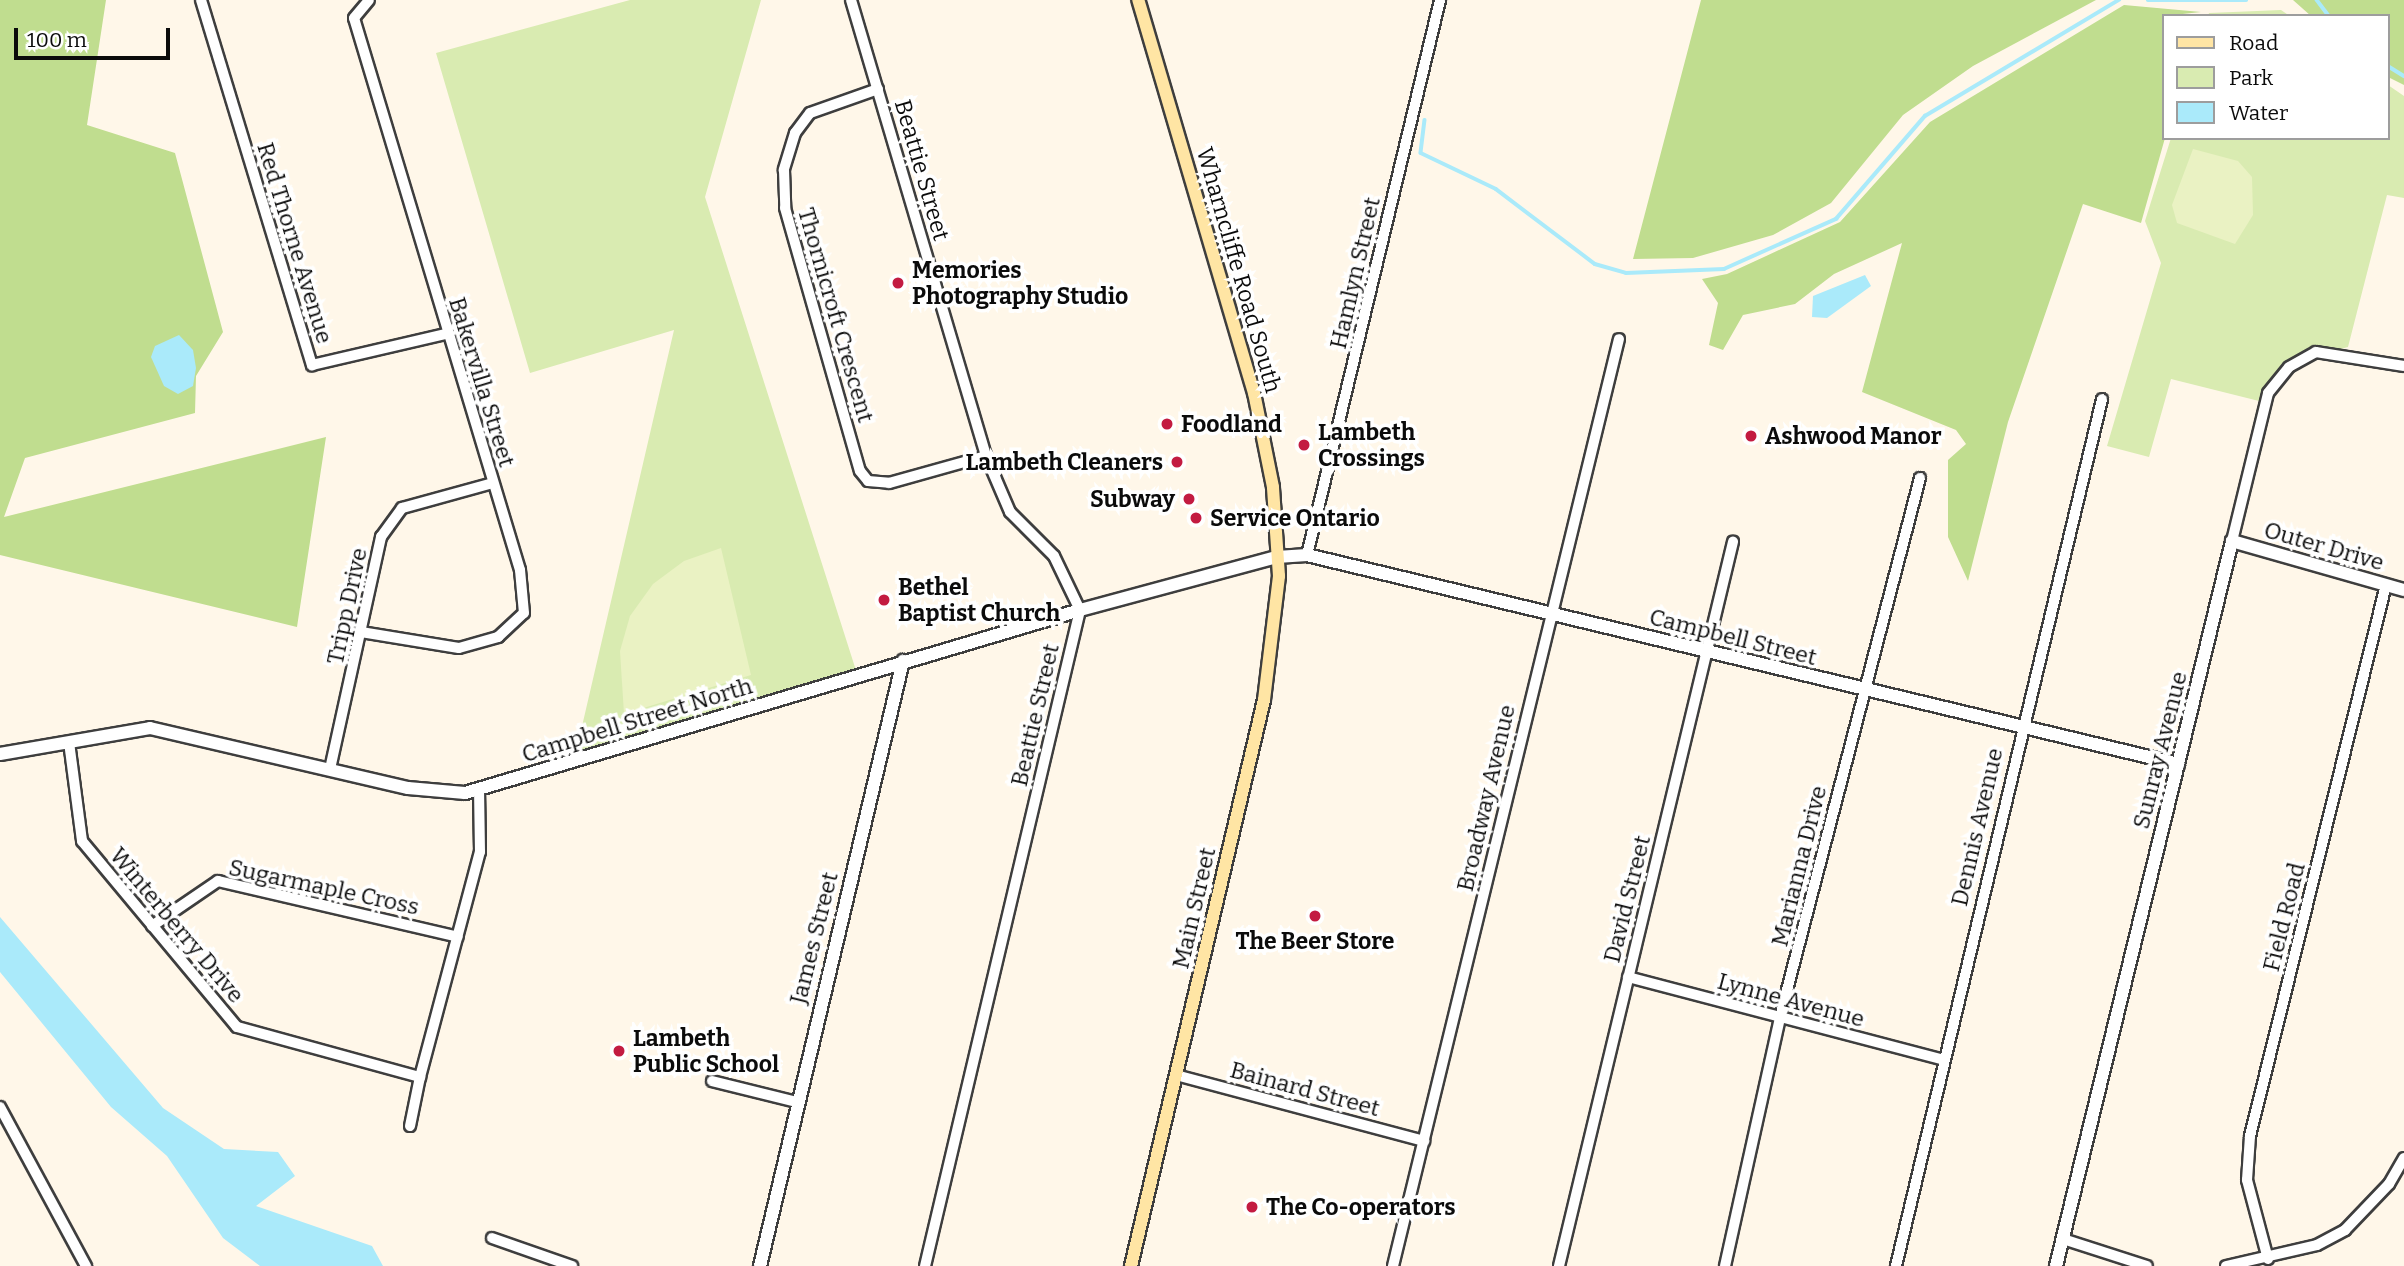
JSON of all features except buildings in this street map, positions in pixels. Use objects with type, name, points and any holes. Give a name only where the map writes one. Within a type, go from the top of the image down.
[{"type":"main road","name":"Wharncliffe Road South","points":[[1138,0],[1254,393],[1273,487],[1277,557]]},
{"type":"main road","name":"Main Street","points":[[1131,1266],[1264,700],[1277,557]]},
{"type":"street","name":"Red Thorne Avenue","points":[[201,0],[312,365],[445,334]]},
{"type":"street","name":"Bakervilla Street","points":[[361,632],[459,648],[498,638],[524,613],[520,570],[445,334],[354,18],[369,0]]},
{"type":"street","name":"Beattie Street","points":[[851,0],[986,456],[1010,512],[1054,556],[1080,610],[925,1266]]},
{"type":"street","name":"Hamlyn Street","points":[[1307,555],[1440,0]]},
{"type":"street","name":"Thornicroft Crescent","points":[[878,89],[810,113],[795,133],[784,170],[785,208],[860,471],[868,481],[889,483],[986,456]]},
{"type":"street","name":"Broadway Avenue","points":[[1393,1266],[1550,612],[1619,339]]},
{"type":"street","name":"Sunray Avenue","points":[[2056,1266],[2268,393],[2288,367],[2316,352],[2404,366]]},
{"type":"street","name":"Dennis Avenue","points":[[1896,1266],[2021,726],[2102,399]]},
{"type":"street","name":"Marianna Drive","points":[[1725,1266],[1780,1017],[1920,478]]},
{"type":"street","name":"Tripp Drive","points":[[330,769],[381,537],[402,508],[493,483]]},
{"type":"street","name":"Outer Drive","points":[[2232,541],[2404,590]]},
{"type":"street","name":"David Street","points":[[1559,1266],[1733,542]]},
{"type":"street","name":"Campbell Street","points":[[1277,557],[1307,555],[1550,612],[1863,692],[2178,764]]},
{"type":"street","name":"Campbell Street North","points":[[0,754],[150,728],[408,788],[478,790],[903,661],[1277,557]]},
{"type":"street","name":"Field Road","points":[[2268,1259],[2247,1180],[2250,1136],[2386,586]]},
{"type":"street","name":"James Street","points":[[760,1266],[796,1102],[903,661]]},
{"type":"street","name":"Winterberry Drive","points":[[69,742],[82,841],[237,1027],[420,1077]]},
{"type":"street","points":[[410,1126],[420,1077],[480,852],[478,790]]},
{"type":"street","name":"Sugarmaple Cross","points":[[152,926],[218,881],[458,937]]},
{"type":"street","name":"Lynne Avenue","points":[[1628,977],[1944,1060]]},
{"type":"street","name":"Bainard Street","points":[[1176,1075],[1424,1141]]},
{"type":"street","points":[[712,1081],[796,1102]]},
{"type":"street","points":[[0,1107],[86,1266]]},
{"type":"street","points":[[2226,1266],[2268,1259],[2345,1230],[2389,1184],[2404,1158]]},
{"type":"street","points":[[492,1238],[572,1266]]},
{"type":"street","points":[[2063,1239],[2147,1266]]},
{"type":"green space","points":[[0,0],[106,0],[87,125],[175,153],[223,332],[196,376],[195,413],[25,458],[4,517],[326,437],[297,627],[0,555]]},
{"type":"green space","points":[[630,0],[761,0],[705,197],[860,683],[573,765],[674,330],[530,373],[436,53]]},
{"type":"green space","points":[[1701,0],[2096,0],[1973,66],[1903,115],[1831,203],[1773,235],[1693,258],[1633,259]]},
{"type":"green space","points":[[2293,0],[2404,0],[2404,85],[2390,78],[2390,14],[2309,14]]},
{"type":"green space","points":[[2124,5],[2201,12],[2162,14],[2162,140],[2164,140],[2141,223],[2083,204],[2008,422],[1968,581],[1948,537],[1948,460],[1966,444],[1956,430],[1862,392],[1902,243],[1834,274],[1795,304],[1743,315],[1723,350],[1709,345],[1718,303],[1702,279],[1727,274],[1840,222],[1930,122]]},
{"type":"green space","points":[[2281,10],[2287,14],[2209,14]]},
{"type":"green space","points":[[2390,86],[2404,96],[2404,198],[2387,195],[2348,347],[2288,363],[2259,401],[2171,379],[2149,457],[2107,446],[2161,263],[2145,221],[2170,140],[2390,140]]},
{"type":"green space","points":[[2193,149],[2238,161],[2252,177],[2253,215],[2235,244],[2177,223],[2172,205]]},
{"type":"green space","points":[[721,548],[751,675],[624,714],[620,651],[630,616],[653,584],[684,561]]},
{"type":"water","points":[[1865,275],[1871,286],[1827,318],[1812,317],[1813,296]]},
{"type":"water","points":[[179,335],[193,350],[196,368],[193,386],[178,394],[164,386],[151,357],[155,346]]},
{"type":"water","points":[[0,917],[163,1108],[224,1149],[278,1152],[295,1176],[256,1206],[372,1246],[383,1266],[260,1266],[223,1238],[167,1156],[111,1107],[0,972]]},
{"type":"waterway","points":[[1425,120],[1421,153],[1496,189],[1595,264],[1626,273],[1724,269],[1836,219],[1925,116],[2119,0]]},
{"type":"waterway","points":[[2148,0],[2246,0]]},
{"type":"waterway","points":[[2317,0],[2328,14]]},
{"type":"waterway","points":[[2390,67],[2404,76]]},
{"type":"place","name":"Memories Photography Studio","points":[[898,283]]},
{"type":"place","name":"Foodland","points":[[1167,424]]},
{"type":"place","name":"Ashwood Manor","points":[[1751,436]]},
{"type":"place","name":"Lambeth Crossings","points":[[1304,445]]},
{"type":"place","name":"Lambeth Cleaners","points":[[1177,462]]},
{"type":"place","name":"Subway","points":[[1189,499]]},
{"type":"place","name":"Service Ontario","points":[[1196,518]]},
{"type":"place","name":"Bethel Baptist Church","points":[[884,600]]},
{"type":"place","name":"The Beer Store","points":[[1315,916]]},
{"type":"place","name":"Lambeth Public School","points":[[619,1051]]},
{"type":"place","name":"The Co-operators","points":[[1252,1207]]}]
